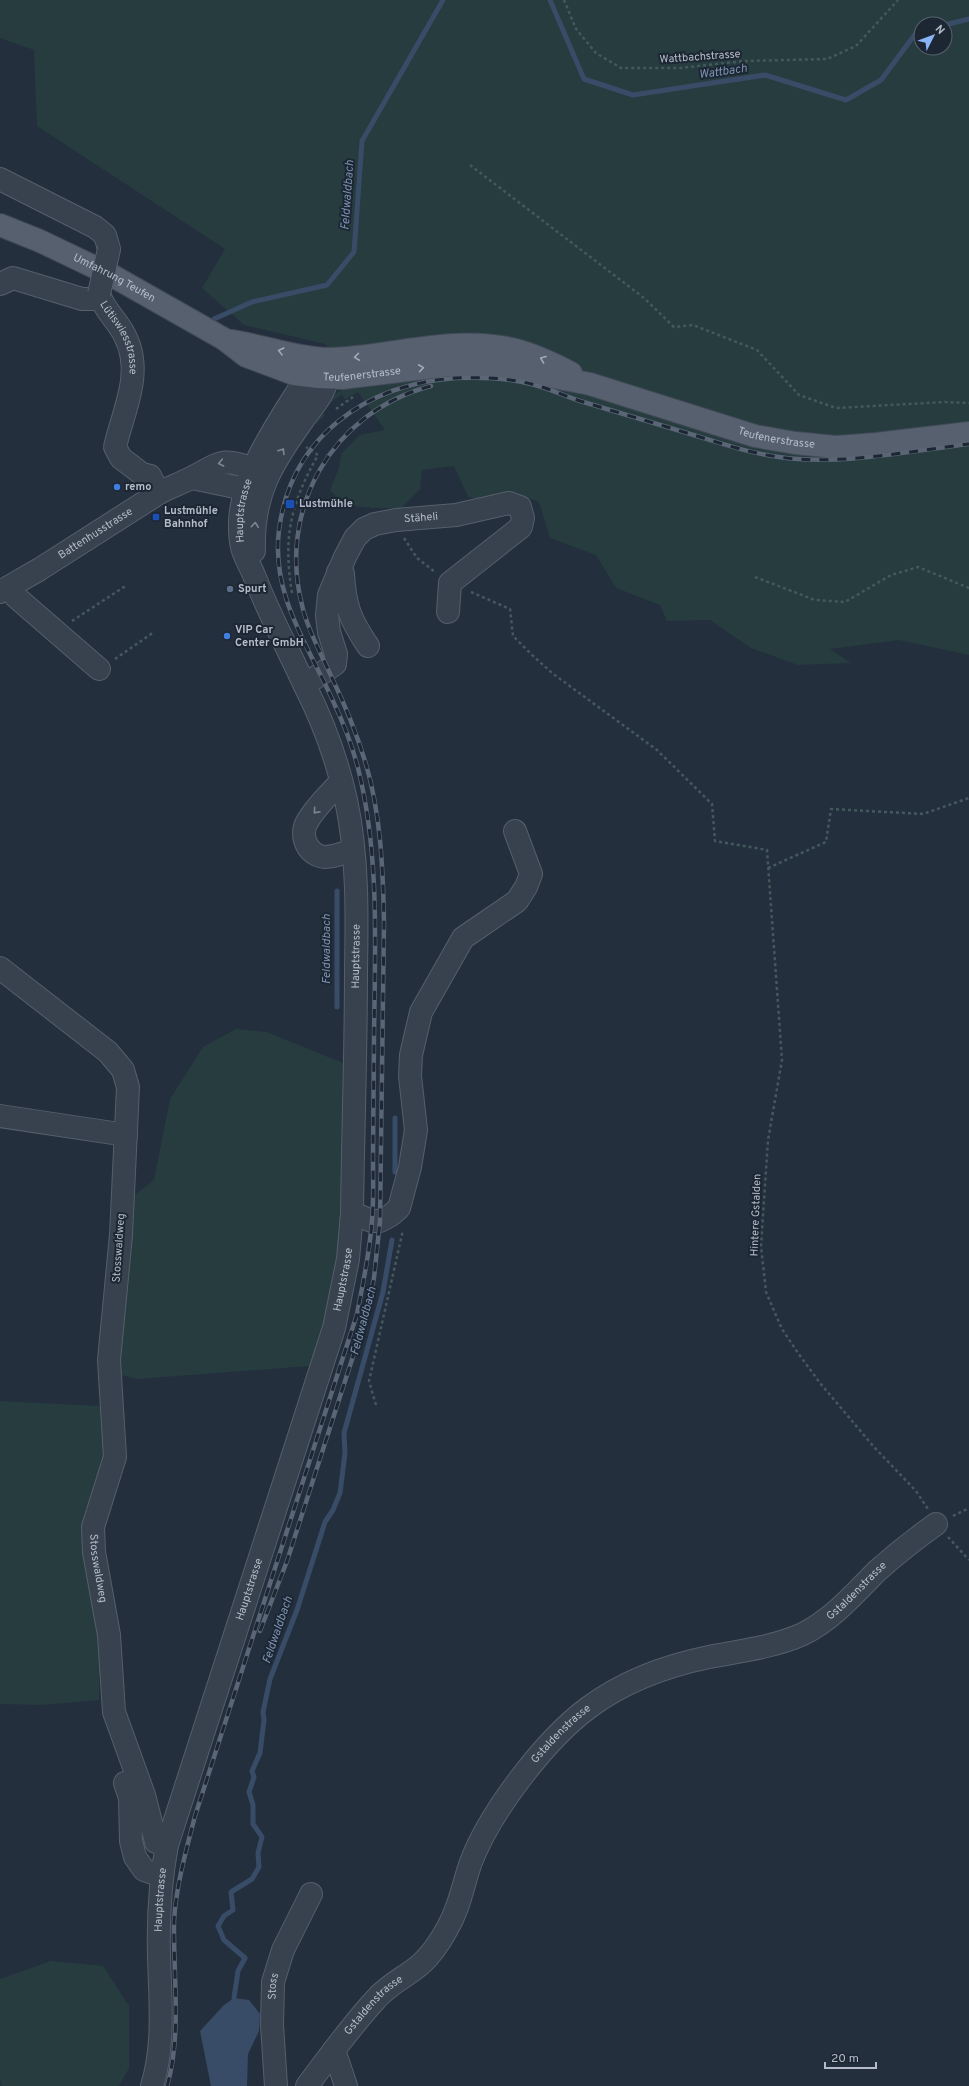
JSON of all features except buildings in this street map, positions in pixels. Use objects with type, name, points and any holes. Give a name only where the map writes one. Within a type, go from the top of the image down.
[{"type":"main road","name":"Umfahrung Teufen","points":[[0,225],[40,241],[111,275],[224,339],[258,345],[318,371]]},
{"type":"main road","name":"Teufenerstrasse","points":[[318,371],[348,358],[444,346],[494,346],[511,349],[549,361],[590,384],[755,436],[795,443],[836,447],[876,444],[969,433]]},
{"type":"street","name":"Lütiswiesstrasse","points":[[0,179],[95,227],[105,235],[109,249],[100,297],[126,336],[132,358],[132,387],[115,447],[121,458],[142,474],[150,476],[159,493]]},
{"type":"street","points":[[0,284],[13,278],[82,299],[100,297]]},
{"type":"street","points":[[254,481],[318,371]]},
{"type":"street","name":"Battenhusstrasse","points":[[5,589],[159,493],[179,482],[192,478],[212,465],[221,462],[239,463],[254,481]]},
{"type":"street","name":"Hauptstrasse","points":[[152,2086],[159,2054],[159,1912],[161,1876],[167,1845],[334,1328],[348,1259],[352,1213],[357,944],[350,817],[332,747],[305,684],[270,616],[256,578],[241,548],[240,514],[254,481]]},
{"type":"street","name":"Stäheli","points":[[305,684],[333,667],[337,660],[329,632],[327,615],[329,595],[338,572],[355,538],[364,529],[375,524],[396,520],[456,515],[509,503],[520,507],[523,518],[521,527],[450,582]]},
{"type":"street","points":[[338,572],[343,574],[344,593],[351,620],[368,646]]},
{"type":"street","points":[[448,612],[450,582]]},
{"type":"street","points":[[5,589],[16,596],[99,669]]},
{"type":"street","points":[[341,781],[308,822],[305,827],[304,838],[308,848],[321,856],[327,857],[352,850]]},
{"type":"street","points":[[352,1213],[372,1221],[380,1221],[391,1216],[399,1208],[405,1190],[416,1130],[410,1076],[410,1055],[421,1012],[463,938],[517,901],[526,887],[531,874],[515,831]]},
{"type":"street","name":"Stosswaldweg","points":[[0,968],[92,1038],[108,1052],[123,1070],[128,1087],[121,1235],[109,1360],[115,1457],[93,1527],[94,1552],[109,1636],[114,1712],[144,1795],[156,1842],[167,1845]]},
{"type":"street","points":[[0,1116],[126,1135]]},
{"type":"street","name":"Gstaldenstrasse","points":[[307,2086],[334,2050],[377,1998],[397,1980],[422,1964],[447,1929],[462,1897],[471,1862],[497,1813],[552,1741],[587,1709],[620,1687],[665,1668],[771,1645],[804,1633],[848,1602],[906,1545],[936,1524]]},
{"type":"street","points":[[125,1783],[130,1798],[130,1841],[135,1857],[144,1870],[161,1876]]},
{"type":"street","name":"Stoss","points":[[276,2086],[272,2025],[273,1982],[283,1950],[311,1894]]},
{"type":"street","points":[[334,2050],[346,2086]]},
{"type":"path","name":"Wattbachstrasse","points":[[564,0],[576,29],[596,53],[621,68],[680,68],[710,63],[827,59],[856,46],[898,0]]},
{"type":"path","points":[[470,164],[644,298],[674,327],[693,325],[757,350],[799,394],[836,408],[944,402],[969,403]]},
{"type":"path","points":[[334,411],[355,396]]},
{"type":"path","points":[[292,593],[287,564],[289,528],[296,498],[318,455],[303,444]]},
{"type":"path","points":[[396,520],[417,558],[450,582]]},
{"type":"path","points":[[755,577],[815,600],[845,602],[891,575],[918,567],[969,588]]},
{"type":"path","name":"Hintere Gstalden","points":[[450,582],[510,609],[513,636],[531,654],[552,673],[657,750],[701,793],[712,804],[715,841],[767,850],[782,1060],[768,1140],[761,1246],[766,1292],[782,1328],[798,1353],[874,1447],[916,1491],[936,1524],[969,1560]]},
{"type":"path","points":[[56,632],[127,585]]},
{"type":"path","points":[[99,669],[154,632]]},
{"type":"path","points":[[768,868],[826,842],[831,810],[922,814],[969,798]]},
{"type":"path","points":[[376,1405],[370,1381],[404,1225],[391,1216]]},
{"type":"green space","points":[[0,0],[969,0],[969,655],[899,640],[830,649],[851,663],[798,665],[751,648],[710,620],[667,621],[660,605],[616,588],[596,555],[550,538],[539,502],[516,494],[481,500],[468,497],[454,466],[422,470],[420,489],[401,508],[372,508],[346,505],[330,490],[339,468],[341,454],[360,435],[385,430],[358,392],[345,399],[342,394],[321,410],[325,415],[317,423],[305,429],[331,397],[353,385],[325,344],[244,325],[202,288],[225,249],[37,126],[34,50],[0,38]]},
{"type":"green space","points":[[236,1029],[267,1032],[355,1068],[352,1169],[322,1365],[137,1379],[122,1375],[109,1360],[122,1205],[154,1180],[170,1099],[203,1047]]},
{"type":"green space","points":[[0,1401],[100,1406],[112,1415],[104,1494],[99,1700],[42,1705],[0,1704]]},
{"type":"green space","points":[[51,1961],[103,1966],[129,2006],[129,2068],[119,2086],[2,2086],[0,2078],[0,1979]]},
{"type":"water","points":[[234,1998],[249,2000],[260,2014],[259,2031],[248,2054],[247,2086],[211,2086],[200,2031],[224,2005]]},
{"type":"waterway","name":"Feldwaldbach","points":[[214,319],[252,302],[327,285],[354,252],[362,141],[443,0]]},
{"type":"waterway","name":"Wattbach","points":[[550,0],[584,79],[633,95],[765,75],[846,100],[881,80],[913,37]]},
{"type":"waterway","name":"Wattbach","points":[[953,23],[969,19]]},
{"type":"waterway","name":"Feldwaldbach","points":[[337,891],[337,1007]]},
{"type":"waterway","name":"Feldwaldbach","points":[[395,1118],[395,1172]]},
{"type":"waterway","name":"Feldwaldbach","points":[[234,1998],[238,1971],[245,1958],[224,1940],[218,1926],[224,1916],[233,1910],[231,1892],[252,1879],[259,1867],[258,1853],[262,1837],[253,1824],[253,1805],[249,1792],[254,1777],[252,1771],[260,1753],[264,1720],[263,1712],[270,1679],[297,1610],[325,1522],[333,1510],[340,1493],[345,1453],[344,1433],[383,1292],[392,1240]]},
{"type":"railway","points":[[167,2086],[172,2067],[176,2026],[174,1941],[175,1908],[185,1855],[195,1816],[357,1314],[370,1244],[373,1212],[375,902],[370,835],[358,768],[350,742],[337,709],[294,619],[286,598],[281,576],[278,554],[279,530],[286,497],[299,467],[317,442],[339,421],[364,404],[392,391],[423,382],[456,378],[496,378],[526,383],[546,388],[580,401],[733,447],[779,457],[825,460],[849,459],[899,454],[969,444]]},
{"type":"railway","points":[[260,1631],[287,1561],[366,1316],[374,1278],[380,1221],[384,923],[382,862],[378,821],[375,801],[358,740],[341,698],[312,635],[303,609],[297,572],[298,536],[305,502],[319,470],[339,442],[365,418],[396,399],[431,386]]},
{"type":"place","name":"remo","points":[[117,487]]},
{"type":"place","name":"Lustmühle","points":[[290,504]]},
{"type":"place","name":"Lustmühle Bahnhof","points":[[156,517]]},
{"type":"place","name":"Spurt","points":[[230,589]]},
{"type":"place","name":"VIP Car Center GmbH","points":[[227,636]]}]
